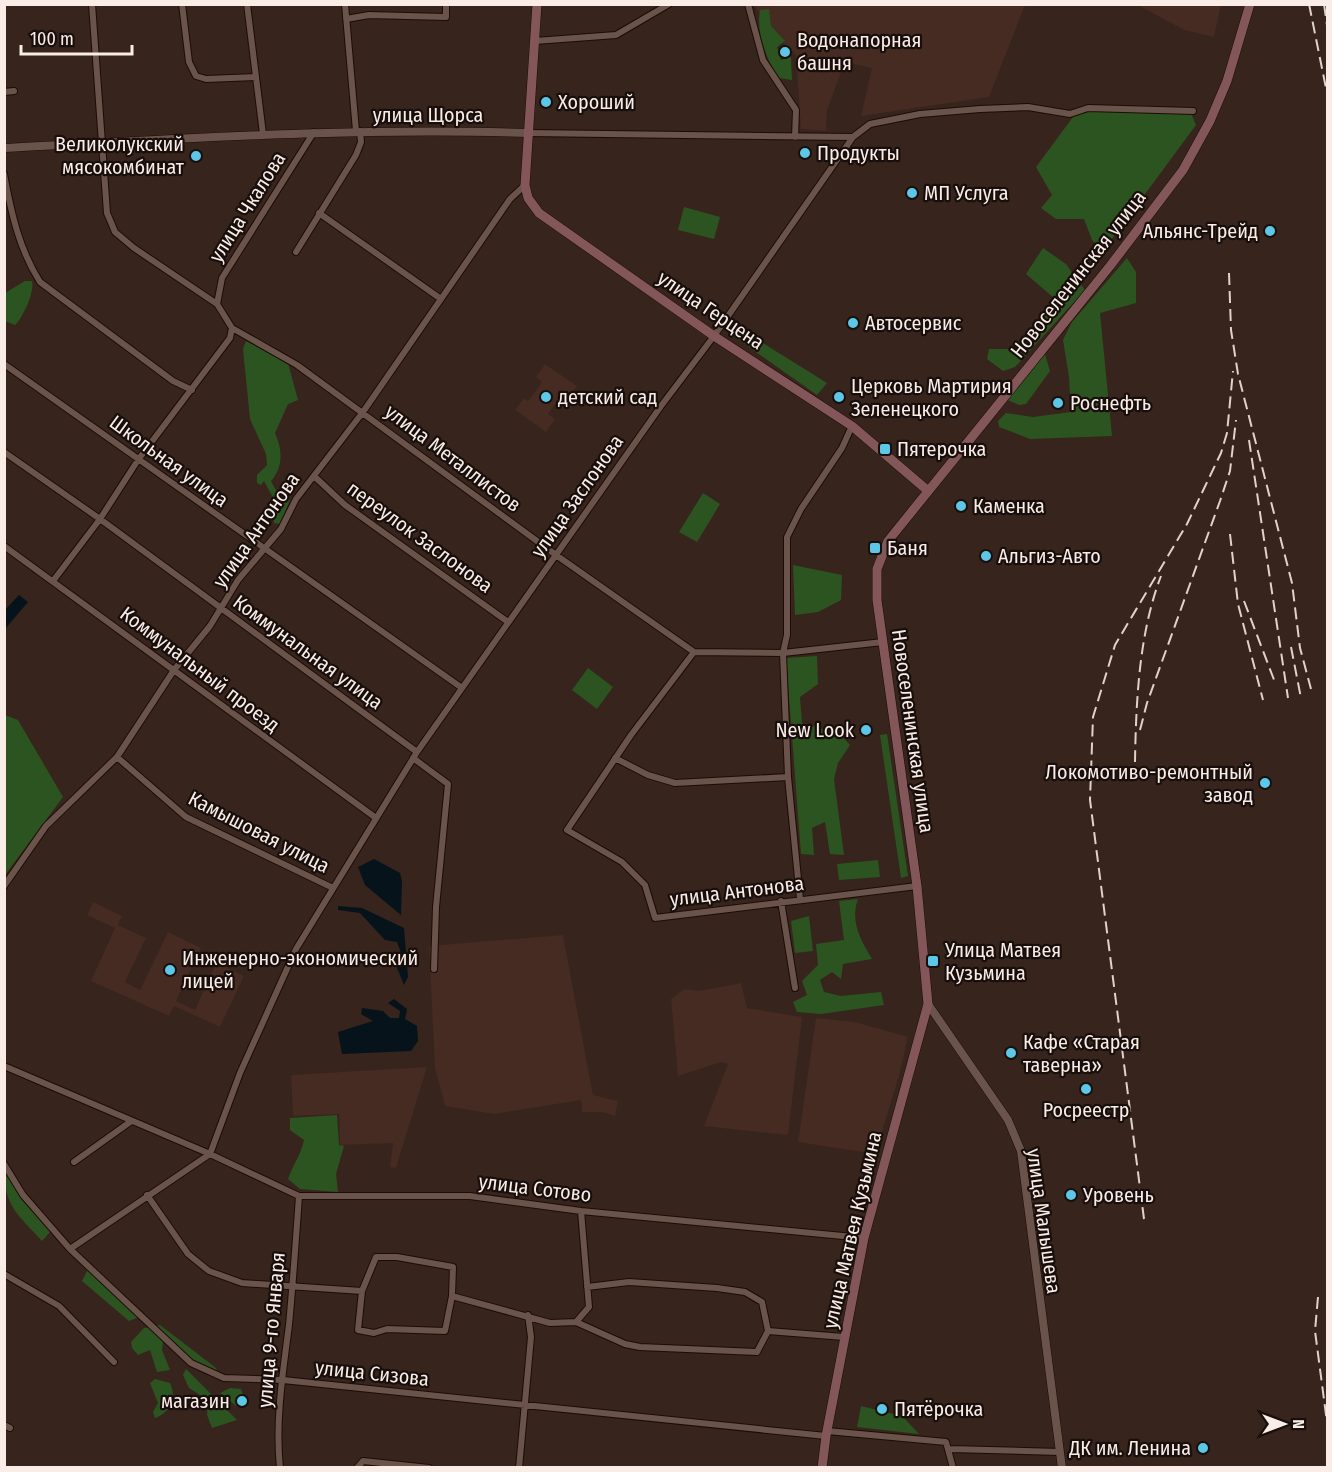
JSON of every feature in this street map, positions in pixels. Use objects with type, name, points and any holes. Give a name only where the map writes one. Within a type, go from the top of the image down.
[{"type":"main road","name":"улица Герцена","points":[[537,4],[525,185],[528,198],[539,213],[714,336],[852,426],[927,490]]},
{"type":"main road","name":"Новоселенинская улица","points":[[928,1004],[917,886],[877,600],[878,569],[888,541],[1110,266],[1183,170],[1210,121],[1227,81],[1250,4]]},
{"type":"main road","name":"улица Матвея Кузьмина","points":[[822,1467],[826,1434],[864,1238],[928,1004]]},
{"type":"street","name":"улица Металлистов","points":[[92,4],[107,213],[115,232],[134,249],[217,304],[232,328],[297,365],[556,555],[694,652]]},
{"type":"street","points":[[182,4],[189,62],[196,76],[206,79],[256,77]]},
{"type":"street","points":[[247,4],[263,134]]},
{"type":"street","points":[[296,252],[356,155],[361,142],[345,4]]},
{"type":"street","points":[[346,19],[369,15],[446,17],[446,4]]},
{"type":"street","points":[[535,41],[616,35],[669,4]]},
{"type":"street","points":[[748,4],[763,60],[796,110],[795,137]]},
{"type":"street","points":[[4,92],[14,91]]},
{"type":"street","name":"улица Заслонова","points":[[210,1154],[225,1109],[296,949],[415,755],[853,137],[870,124],[920,114],[1028,107],[1070,114],[1088,108],[1193,111]]},
{"type":"street","name":"улица Щорса","points":[[4,148],[358,131],[853,137]]},
{"type":"street","name":"улица Чкалова","points":[[217,304],[222,278],[315,132]]},
{"type":"street","points":[[4,174],[17,234],[29,265],[40,282],[173,381],[192,390]]},
{"type":"street","name":"улица Антонова","points":[[4,885],[46,826],[117,757],[174,670],[210,626],[238,580],[281,530],[296,499],[363,412],[510,199],[525,185]]},
{"type":"street","points":[[319,213],[441,299]]},
{"type":"street","points":[[53,581],[100,519],[138,460],[230,338],[232,328]]},
{"type":"street","name":"Школьная улица","points":[[4,364],[462,688]]},
{"type":"street","points":[[800,898],[788,777],[783,653],[787,635],[787,537],[801,509],[842,448],[852,426]]},
{"type":"street","name":"Коммунальная улица","points":[[4,453],[100,519],[221,608],[415,755],[448,784],[436,907],[434,969]]},
{"type":"street","name":"переулок Заслонова","points":[[314,476],[345,505],[508,622]]},
{"type":"street","name":"Коммунальный проезд","points":[[4,546],[376,818]]},
{"type":"street","points":[[788,777],[675,783],[648,775],[615,758],[694,652],[783,653],[883,642]]},
{"type":"street","name":"Камышовая улица","points":[[117,757],[186,817],[333,888]]},
{"type":"street","name":"улица Антонова","points":[[615,758],[567,830],[622,862],[645,885],[655,918],[800,898],[917,886]]},
{"type":"street","points":[[781,901],[795,988]]},
{"type":"street","name":"улица Малышева","points":[[928,1004],[1008,1120],[1021,1151],[1062,1467]]},
{"type":"street","name":"улица Сотово","points":[[4,1066],[130,1122],[210,1154],[299,1196],[470,1196],[581,1211],[864,1238]]},
{"type":"street","points":[[74,1162],[130,1122]]},
{"type":"street","points":[[70,1249],[210,1154]]},
{"type":"street","name":"улица Сизова","points":[[4,1164],[23,1196],[70,1249],[191,1363],[224,1378],[283,1380],[826,1434],[946,1442],[950,1449]]},
{"type":"street","points":[[147,1195],[188,1254],[209,1271],[242,1283],[282,1287],[293,1284],[362,1291]]},
{"type":"street","name":"улица 9-го Января","points":[[280,1467],[278,1448],[299,1196]]},
{"type":"street","points":[[576,1322],[589,1307],[581,1211]]},
{"type":"street","points":[[376,1257],[397,1257],[453,1267],[452,1296],[445,1331],[387,1329],[374,1333],[358,1330],[362,1291],[376,1257]]},
{"type":"street","points":[[4,1274],[59,1306],[114,1362]]},
{"type":"street","points":[[452,1296],[528,1315],[550,1323],[576,1322],[625,1344],[698,1352],[757,1352],[768,1331],[762,1302],[745,1292],[629,1282],[587,1287]]},
{"type":"street","points":[[519,1467],[531,1337],[528,1315]]},
{"type":"street","points":[[768,1331],[844,1337]]},
{"type":"street","points":[[952,1467],[950,1449],[1060,1452]]},
{"type":"street","points":[[357,1467],[363,1461],[429,1467]]},
{"type":"shaded area","points":[[754,5],[1025,5],[989,97],[861,116],[872,68],[845,62],[827,110],[826,131],[801,129],[796,55],[771,32]]},
{"type":"shaded area","points":[[1138,5],[1221,5],[1214,37],[1184,30]]},
{"type":"shaded area","name":"детский сад","points":[[545,364],[577,386],[566,400],[561,396],[548,414],[555,419],[546,432],[515,410],[524,398],[528,401],[542,382],[536,377]]},
{"type":"shaded area","points":[[19,595],[28,602],[5,629],[5,610]]},
{"type":"shaded area","points":[[374,859],[400,873],[402,881],[401,915],[365,885],[358,867]]},
{"type":"shaded area","name":"Инженерно-экономический лицей","points":[[93,902],[122,916],[118,925],[146,938],[125,982],[140,990],[168,932],[201,948],[176,1001],[195,1010],[216,963],[244,976],[220,1027],[174,1006],[169,1016],[91,981],[115,928],[87,915]]},
{"type":"shaded area","points":[[338,906],[362,908],[404,928],[408,977],[404,985],[397,968],[403,958],[397,942],[385,940],[360,913],[338,910]]},
{"type":"shaded area","points":[[563,935],[593,1095],[618,1101],[615,1116],[603,1112],[582,1112],[581,1100],[494,1114],[445,1106],[435,1067],[429,946]]},
{"type":"shaded area","points":[[741,983],[747,1008],[802,1017],[788,1135],[704,1126],[728,1064],[721,1062],[678,1076],[671,999],[684,989],[699,991]]},
{"type":"shaded area","points":[[394,999],[407,1009],[405,1019],[417,1026],[418,1041],[411,1051],[342,1054],[338,1032],[373,1021],[361,1014],[362,1008],[383,1011],[390,1018],[399,1018],[400,1011],[388,1003]]},
{"type":"shaded area","points":[[816,1018],[855,1022],[908,1037],[899,1076],[875,1154],[798,1142]]},
{"type":"shaded area","points":[[427,1067],[396,1168],[390,1167],[393,1143],[340,1145],[339,1114],[293,1116],[291,1075]]},
{"type":"green space","points":[[769,9],[771,26],[785,41],[777,47],[781,60],[791,57],[792,80],[779,78],[763,46],[759,28],[760,10]]},
{"type":"green space","points":[[1089,111],[1191,113],[1196,125],[1103,251],[1092,240],[1084,219],[1056,219],[1041,208],[1052,195],[1036,167],[1073,117]]},
{"type":"green space","points":[[684,207],[720,217],[714,239],[678,230]]},
{"type":"green space","points":[[1043,248],[1066,264],[1085,290],[1015,367],[1003,371],[987,359],[989,349],[1020,349],[1054,298],[1026,274]]},
{"type":"green space","points":[[1127,258],[1136,272],[1136,303],[1100,313],[1112,436],[1030,439],[999,427],[998,421],[1006,413],[1033,417],[1071,412],[1069,377],[1063,340],[1072,322]]},
{"type":"green space","points":[[25,281],[32,281],[32,291],[25,311],[15,325],[5,321],[5,293]]},
{"type":"green space","points":[[731,323],[827,383],[817,395],[726,331]]},
{"type":"green space","points":[[246,341],[288,363],[298,400],[288,404],[275,433],[281,458],[278,470],[271,481],[275,489],[290,500],[280,524],[274,523],[272,506],[275,501],[264,481],[261,485],[257,483],[257,475],[267,465],[266,454],[250,419],[243,349]]},
{"type":"green space","points":[[1044,351],[1050,371],[1026,404],[1019,405],[1005,399]]},
{"type":"green space","points":[[703,493],[720,504],[697,542],[679,532]]},
{"type":"green space","points":[[793,565],[842,575],[841,600],[818,612],[795,615]]},
{"type":"green space","points":[[817,656],[818,684],[800,697],[802,723],[840,734],[850,745],[838,763],[834,779],[844,855],[830,854],[825,822],[812,828],[814,855],[801,854],[786,658]]},
{"type":"green space","points":[[588,668],[613,687],[597,709],[572,690]]},
{"type":"green space","points":[[5,715],[18,720],[63,797],[5,875]]},
{"type":"green space","points":[[887,734],[908,876],[901,878],[880,735]]},
{"type":"green space","points":[[878,860],[880,877],[839,880],[837,864]]},
{"type":"green space","points":[[858,899],[856,922],[860,937],[872,959],[843,964],[841,979],[832,972],[820,980],[824,992],[841,996],[881,992],[884,1005],[821,1014],[797,1012],[793,1002],[807,995],[802,981],[818,965],[816,944],[844,940],[839,901]]},
{"type":"green space","points":[[809,916],[813,951],[795,953],[791,921]]},
{"type":"green space","points":[[337,1115],[339,1145],[344,1146],[336,1174],[338,1192],[300,1189],[288,1179],[304,1140],[290,1130],[290,1118]]},
{"type":"green space","points":[[4,1171],[28,1206],[51,1231],[42,1241],[14,1210],[7,1194]]},
{"type":"green space","points":[[88,1269],[139,1317],[129,1321],[82,1281]]},
{"type":"green space","points":[[160,1325],[217,1371],[195,1364],[163,1342],[162,1350],[170,1370],[157,1372],[150,1350],[138,1355],[132,1348],[131,1342],[144,1328]]},
{"type":"green space","points":[[186,1369],[237,1420],[212,1428],[207,1415],[208,1400],[189,1388],[183,1375]]},
{"type":"green space","points":[[155,1379],[170,1383],[173,1399],[169,1408],[155,1418],[153,1412],[158,1403],[150,1383]]},
{"type":"green space","points":[[230,1388],[241,1389],[244,1397],[236,1406],[220,1393]]},
{"type":"green space","points":[[861,1406],[902,1416],[919,1434],[857,1427]]},
{"type":"railway","points":[[1309,4],[1328,98]]},
{"type":"railway","points":[[1324,4],[1328,32]]},
{"type":"railway","points":[[1229,273],[1231,330],[1238,374],[1292,583],[1300,648],[1311,689]]},
{"type":"railway","points":[[1144,1219],[1090,800],[1093,717],[1115,645],[1187,524],[1221,453],[1227,433],[1233,371]]},
{"type":"railway","points":[[1140,730],[1147,703],[1230,471],[1236,420]]},
{"type":"railway","points":[[1249,440],[1288,698]]},
{"type":"railway","points":[[1230,534],[1238,604],[1263,700]]},
{"type":"railway","points":[[1135,762],[1136,715],[1143,644],[1161,576]]},
{"type":"railway","points":[[1244,601],[1276,685]]},
{"type":"railway","points":[[1291,647],[1301,698]]},
{"type":"railway","points":[[1318,1297],[1315,1331],[1328,1430]]},
{"type":"place","name":"Водонапорная башня","points":[[785,52]]},
{"type":"place","name":"Хороший","points":[[546,102]]},
{"type":"place","name":"Продукты","points":[[805,153]]},
{"type":"place","name":"Великолукский мясокомбинат","points":[[196,156]]},
{"type":"place","name":"МП Услуга","points":[[912,193]]},
{"type":"place","name":"Альянс-Трейд","points":[[1270,231]]},
{"type":"place","name":"Автосервис","points":[[853,323]]},
{"type":"place","name":"детский сад","points":[[546,397]]},
{"type":"place","name":"Церковь Мартирия Зеленецкого","points":[[839,397]]},
{"type":"place","name":"Роснефть","points":[[1058,403]]},
{"type":"place","name":"Пятерочка","points":[[885,449]]},
{"type":"place","name":"Каменка","points":[[961,506]]},
{"type":"place","name":"Баня","points":[[875,548]]},
{"type":"place","name":"Альгиз-Авто","points":[[986,556]]},
{"type":"place","name":"New Look","points":[[866,730]]},
{"type":"place","name":"Локомотиво-ремонтный завод","points":[[1265,783]]},
{"type":"place","name":"Улица Матвея Кузьмина","points":[[933,961]]},
{"type":"place","name":"Инженерно-экономический лицей","points":[[170,970]]},
{"type":"place","name":"Кафе «Старая таверна»","points":[[1011,1053]]},
{"type":"place","name":"Росреестр","points":[[1086,1089]]},
{"type":"place","name":"Уровень","points":[[1071,1195]]},
{"type":"place","name":"магазин","points":[[242,1401]]},
{"type":"place","name":"Пятёрочка","points":[[882,1409]]},
{"type":"place","name":"ДК им. Ленина","points":[[1203,1448]]}]
